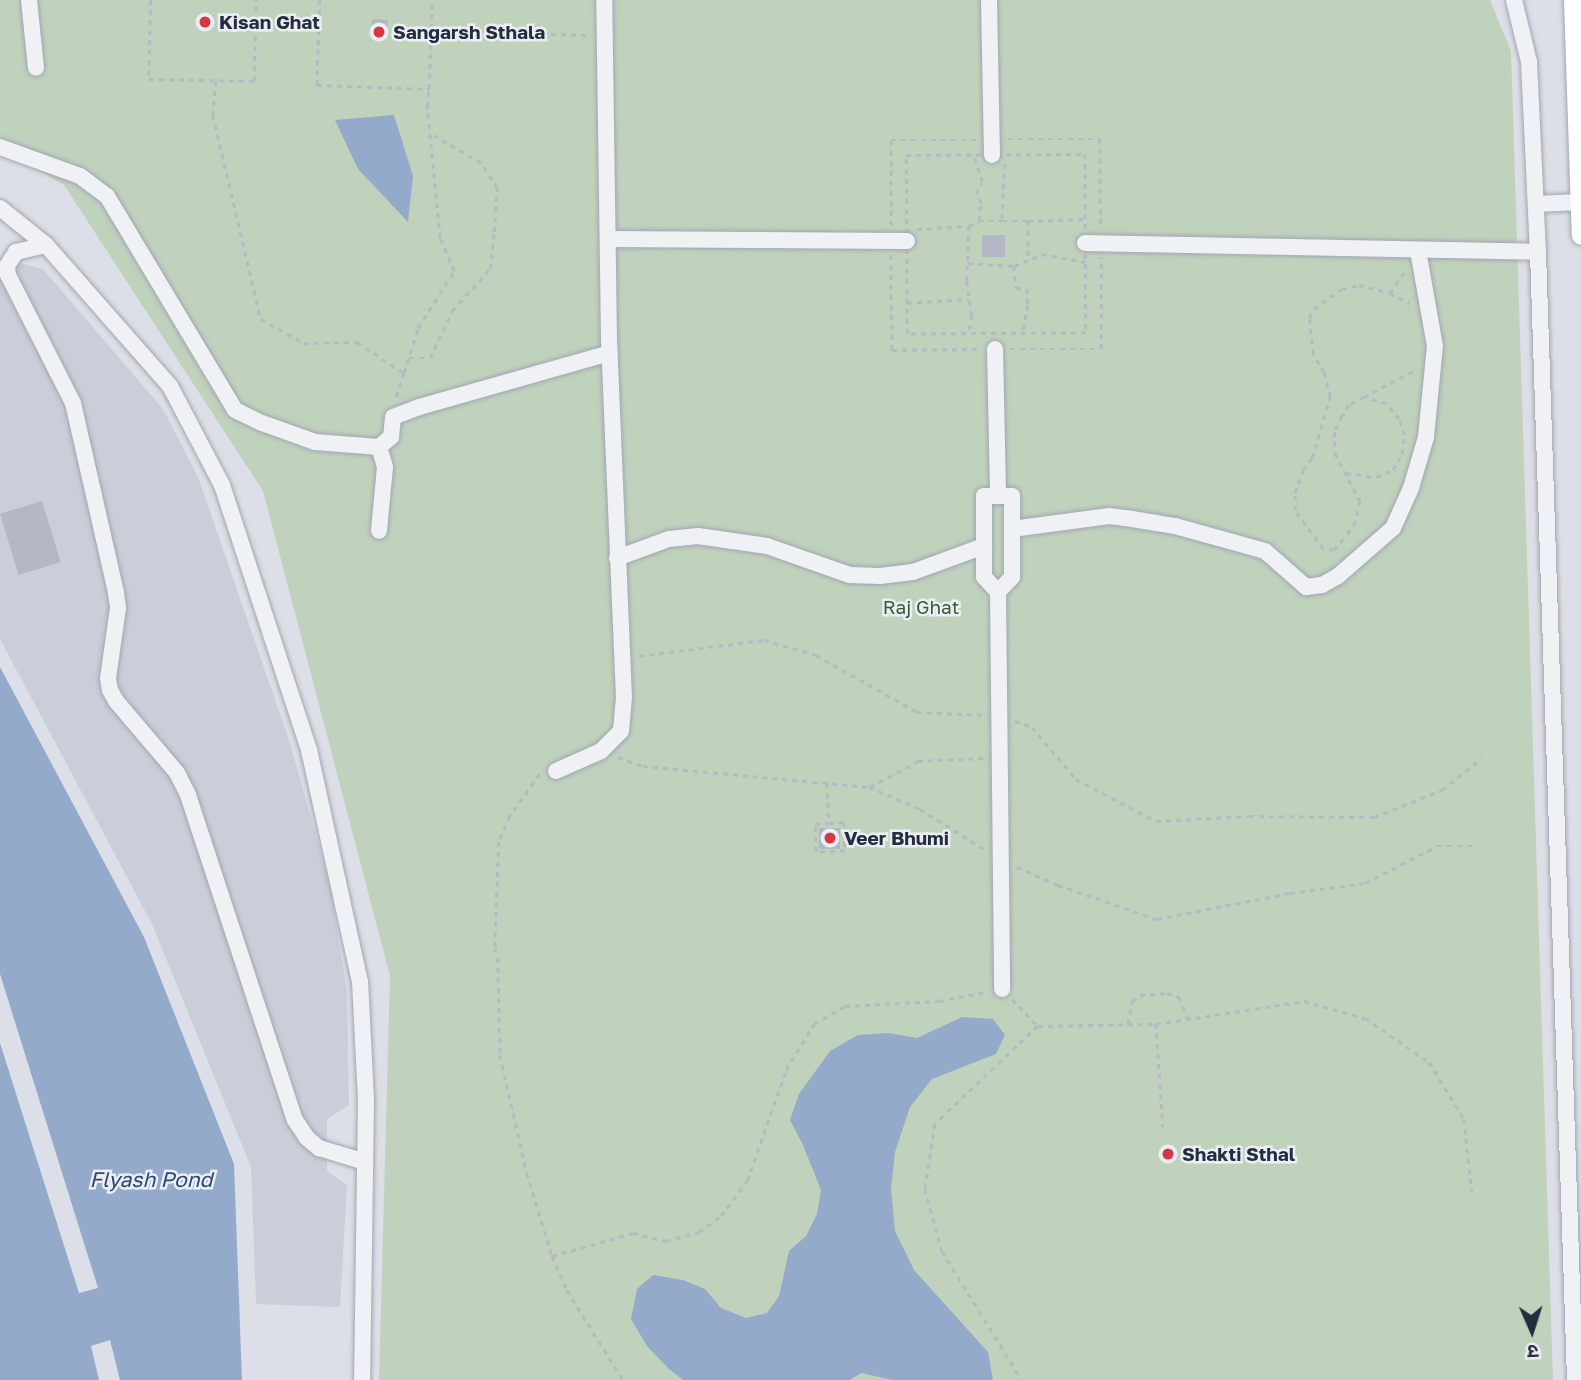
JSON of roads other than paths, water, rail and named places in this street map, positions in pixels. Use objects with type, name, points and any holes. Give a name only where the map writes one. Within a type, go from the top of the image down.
[{"type":"main road","points":[[1573,0],[1581,235]]},
{"type":"street","points":[[29,0],[36,68]]},
{"type":"street","points":[[556,771],[601,751],[621,731],[624,698],[610,353],[604,0]]},
{"type":"street","points":[[989,0],[999,155]]},
{"type":"street","points":[[1514,0],[1529,62],[1536,204],[1576,1380]]},
{"type":"street","points":[[0,147],[80,176],[107,195],[235,410],[315,442],[379,447],[391,437],[393,417],[465,393],[610,353]]},
{"type":"street","points":[[1536,204],[1580,202]]},
{"type":"street","points":[[0,208],[46,246],[170,386],[222,485],[309,750],[360,981],[366,1101],[362,1380]]},
{"type":"street","points":[[608,239],[863,241],[901,234]]},
{"type":"street","points":[[1101,234],[1129,244]]},
{"type":"street","points":[[863,241],[891,249]]},
{"type":"street","points":[[1085,243],[1418,251],[1538,251]]},
{"type":"street","points":[[1101,252],[1129,244]]},
{"type":"street","points":[[46,246],[16,252],[7,266],[8,275],[73,403],[118,608],[108,678],[110,690],[116,701],[177,773],[188,795],[295,1120],[307,1138],[319,1148],[365,1162]]},
{"type":"street","points":[[1012,529],[1109,516],[1175,526],[1265,551],[1306,587],[1322,585],[1338,576],[1393,528],[1403,508],[1426,438],[1435,359],[1418,251]]},
{"type":"street","points":[[995,349],[998,496]]},
{"type":"street","points":[[379,447],[386,467],[379,531]]},
{"type":"street","points":[[998,592],[1012,577],[1013,496],[984,496],[984,577],[998,592],[1002,989]]},
{"type":"street","points":[[617,558],[669,539],[698,536],[767,546],[850,575],[880,576],[913,572],[984,546]]},
{"type":"water","points":[[394,115],[413,176],[408,222],[358,169],[335,120]]},
{"type":"water","name":"Flyash Pond","points":[[0,667],[144,937],[234,1164],[242,1380],[120,1380],[110,1340],[91,1346],[99,1380],[0,1380],[0,1043],[79,1293],[98,1288],[0,974]]},
{"type":"water","points":[[962,1017],[993,1019],[1005,1035],[996,1054],[932,1079],[910,1107],[895,1152],[891,1189],[895,1231],[914,1270],[988,1352],[993,1380],[892,1380],[862,1373],[849,1380],[683,1380],[669,1369],[647,1346],[631,1319],[637,1289],[653,1275],[683,1280],[705,1289],[721,1308],[746,1318],[767,1313],[779,1296],[789,1251],[806,1236],[817,1214],[821,1190],[790,1120],[799,1094],[830,1051],[858,1035],[888,1033],[917,1038]]},
{"type":"place","name":"Kisan Ghat","points":[[205,22]]},
{"type":"place","name":"Sangarsh Sthala","points":[[379,32]]},
{"type":"place","name":"Veer Bhumi","points":[[830,838]]},
{"type":"place","name":"Shakti Sthal","points":[[1168,1154]]},
{"type":"park label","name":"Raj Ghat","points":[[921,607]]}]
